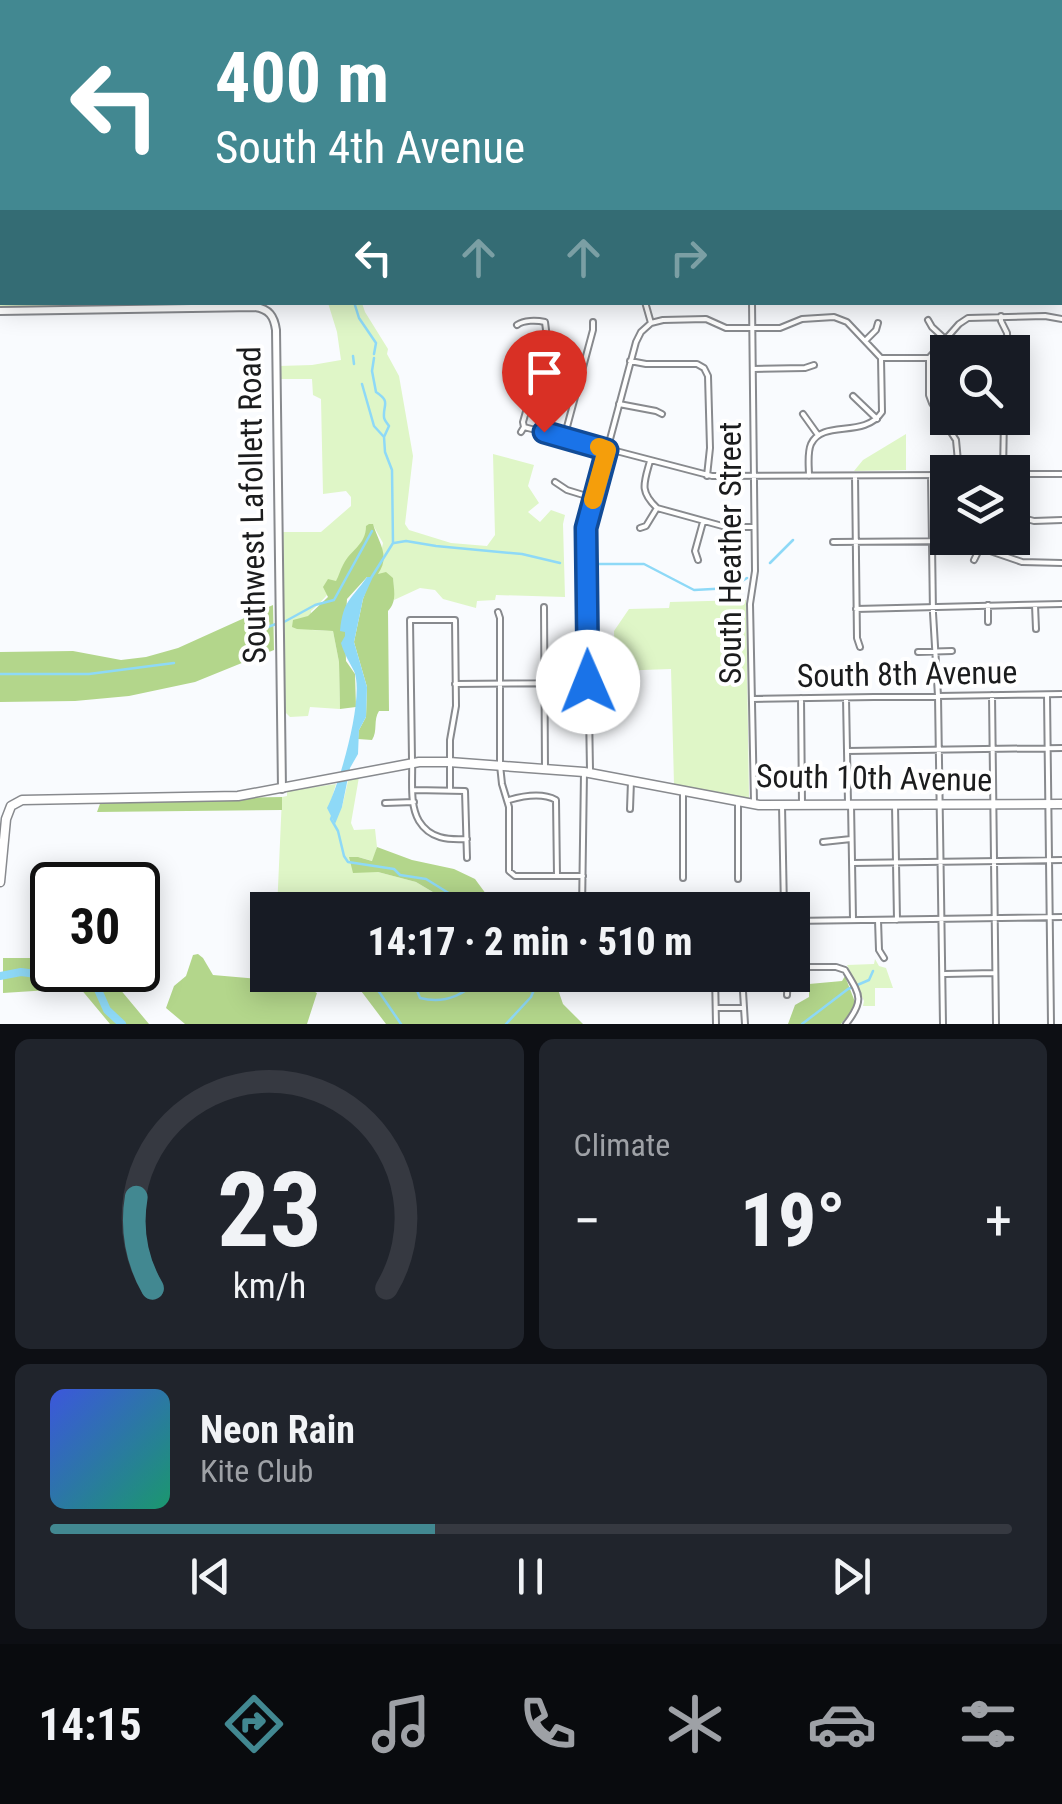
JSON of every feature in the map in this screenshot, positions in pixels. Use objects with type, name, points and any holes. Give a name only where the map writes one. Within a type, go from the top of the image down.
[{"type":"main road","name":"South 10th Avenue","points":[[0,882],[6,819],[12,806],[22,800],[238,796],[412,763],[586,772],[754,804],[1062,804]]},
{"type":"street","points":[[646,305],[651,323]]},
{"type":"street","name":"South Heather Street","points":[[752,305],[755,570],[750,604],[754,804]]},
{"type":"street","name":"Southwest Lafollett Road","points":[[0,311],[255,308],[270,312],[276,330],[282,789]]},
{"type":"street","points":[[1000,316],[1007,335]]},
{"type":"street","points":[[582,892],[588,683],[586,535],[640,332],[663,320],[706,319],[726,328],[780,328],[802,318],[847,322],[881,358],[883,404],[877,419],[864,426],[818,435],[809,451],[809,476]]},
{"type":"street","points":[[949,335],[968,318],[1060,318]]},
{"type":"street","points":[[928,320],[941,335]]},
{"type":"street","points":[[516,326],[522,322],[545,322],[547,338],[522,430],[707,476],[930,475]]},
{"type":"street","points":[[564,438],[593,322]]},
{"type":"street","points":[[866,340],[878,323]]},
{"type":"street","points":[[881,358],[929,358],[930,397]]},
{"type":"street","points":[[630,361],[697,364],[704,368],[709,398],[707,476]]},
{"type":"street","points":[[753,369],[805,368],[814,364]]},
{"type":"street","points":[[518,377],[534,382]]},
{"type":"street","points":[[853,396],[877,419]]},
{"type":"street","points":[[619,404],[662,414]]},
{"type":"street","points":[[804,414],[818,435]]},
{"type":"street","points":[[650,461],[644,484],[648,499],[657,508],[726,527],[754,527]]},
{"type":"street","points":[[1030,474],[1062,474]]},
{"type":"street","points":[[854,476],[856,638],[860,647]]},
{"type":"street","points":[[555,482],[593,498]]},
{"type":"street","points":[[640,528],[646,526],[657,508]]},
{"type":"street","points":[[1030,519],[1062,520]]},
{"type":"street","points":[[698,560],[695,552],[704,522]]},
{"type":"street","points":[[833,542],[930,541]]},
{"type":"street","points":[[932,555],[943,1024]]},
{"type":"street","points":[[974,560],[976,555]]},
{"type":"street","points":[[1001,555],[1022,562],[1062,563]]},
{"type":"street","points":[[1036,604],[1036,629]]},
{"type":"street","points":[[856,608],[1062,604]]},
{"type":"street","points":[[988,605],[988,622]]},
{"type":"street","points":[[544,607],[545,769]]},
{"type":"street","points":[[498,612],[500,765],[508,800],[511,874],[582,876]]},
{"type":"street","points":[[450,790],[456,684],[454,620],[410,620],[412,763],[417,816],[429,832],[444,839],[467,839]]},
{"type":"street","points":[[918,652],[952,651]]},
{"type":"street","points":[[456,684],[588,683]]},
{"type":"street","points":[[1047,694],[1052,1024]]},
{"type":"street","name":"South 8th Avenue","points":[[752,699],[1062,694]]},
{"type":"street","points":[[992,695],[996,1024]]},
{"type":"street","points":[[800,698],[802,804]]},
{"type":"street","points":[[846,698],[853,921]]},
{"type":"street","points":[[847,751],[1062,748]]},
{"type":"street","points":[[630,808],[631,781]]},
{"type":"street","points":[[414,790],[465,791],[467,858]]},
{"type":"street","points":[[683,791],[683,878]]},
{"type":"street","points":[[508,800],[525,796],[554,798],[557,802],[557,876]]},
{"type":"street","points":[[738,801],[738,879]]},
{"type":"street","points":[[384,803],[414,802]]},
{"type":"street","points":[[782,805],[784,892]]},
{"type":"street","points":[[895,805],[896,920]]},
{"type":"street","points":[[823,842],[851,840]]},
{"type":"street","points":[[852,863],[1062,860]]},
{"type":"street","points":[[810,921],[1062,917]]},
{"type":"street","points":[[878,920],[879,947],[884,958]]},
{"type":"street","points":[[810,968],[842,968],[859,1005],[846,1024]]},
{"type":"street","points":[[942,974],[995,973]]},
{"type":"street","points":[[1051,974],[1062,974]]},
{"type":"street","points":[[716,992],[716,1024]]},
{"type":"street","points":[[743,992],[744,1024]]},
{"type":"street","points":[[716,1008],[744,1008]]},
{"type":"green space","points":[[0,305],[175,305],[175,307]]},
{"type":"green space","points":[[329,305],[363,305],[399,376],[413,456],[405,524],[409,530],[451,543],[487,546],[495,535],[493,454],[534,465],[528,486],[539,503],[528,512],[540,522],[551,510],[565,515],[565,597],[496,595],[495,600],[477,601],[476,608],[443,599],[435,590],[420,588],[394,600],[393,578],[376,575],[383,543],[373,525],[337,581],[311,611],[312,630],[333,631],[339,662],[340,709],[310,707],[308,716],[290,717],[282,709],[281,532],[321,532],[351,506],[351,497],[346,491],[323,494],[321,399],[313,395],[312,379],[279,379],[279,366],[341,360]]},
{"type":"green space","points":[[906,434],[906,470],[854,471],[863,460]]},
{"type":"green space","points":[[369,524],[373,524],[382,549],[378,574],[386,572],[393,578],[394,591],[388,611],[389,711],[379,711],[372,740],[358,739],[366,717],[367,687],[354,642],[371,577],[347,599],[346,661],[355,674],[356,707],[340,709],[339,662],[333,631],[292,627],[293,620],[308,616],[328,597],[323,587],[328,579],[336,581]]},
{"type":"green space","points":[[746,600],[749,798],[674,784],[671,669],[615,671],[614,631],[629,609],[669,608],[670,602]]},
{"type":"green space","points":[[273,605],[274,650],[195,682],[129,696],[0,702],[0,652],[73,651],[121,660],[146,657],[178,648]]},
{"type":"green space","points":[[359,777],[351,823],[354,830],[375,829],[377,847],[373,861],[358,857],[378,872],[416,882],[433,892],[278,892],[282,797],[287,796],[287,791],[336,784],[331,801],[342,807],[348,781]]},
{"type":"green space","points":[[282,797],[282,810],[97,812],[101,801]]},
{"type":"green space","points":[[377,847],[454,869],[475,879],[485,892],[433,892],[416,882],[378,872],[353,873],[349,857],[372,861]]},
{"type":"green space","points":[[193,955],[203,958],[213,975],[250,978],[250,992],[317,993],[307,1024],[185,1024],[166,1008],[174,986],[186,976]]},
{"type":"green space","points":[[3,958],[30,958],[30,991],[3,993]]},
{"type":"green space","points":[[875,959],[886,968],[893,988],[875,988],[875,1006],[863,1006],[847,965],[874,964]]},
{"type":"green space","points":[[845,976],[855,1002],[841,1024],[788,1024],[795,1005],[809,997],[810,984],[842,981]]},
{"type":"green space","points":[[83,992],[122,992],[149,1024],[110,1024]]},
{"type":"green space","points":[[362,992],[559,992],[563,1004],[583,1024],[386,1024]]},
{"type":"water","points":[[367,577],[372,579],[363,599],[354,642],[367,687],[366,717],[359,730],[358,754],[350,768],[335,824],[327,808],[354,719],[357,683],[341,643],[345,632],[340,631],[341,621],[346,606]]},
{"type":"waterway","points":[[355,305],[376,343],[374,354]]},
{"type":"waterway","points":[[353,356],[354,364]]},
{"type":"waterway","points":[[374,358],[376,392],[385,401],[384,418],[389,426],[384,437]]},
{"type":"waterway","points":[[362,384],[374,426],[384,437],[392,470],[393,543],[371,578]]},
{"type":"waterway","points":[[284,622],[315,605],[334,600],[372,531]]},
{"type":"waterway","points":[[770,563],[793,540]]},
{"type":"waterway","points":[[394,543],[406,541],[522,554],[560,563]]},
{"type":"waterway","points":[[592,564],[644,564],[694,590],[731,588],[747,578]]},
{"type":"waterway","points":[[251,633],[276,624]]},
{"type":"waterway","points":[[0,674],[89,674],[174,663]]},
{"type":"waterway","points":[[333,814],[331,819],[348,862],[394,869],[400,875],[426,879],[447,892]]},
{"type":"waterway","points":[[802,1024],[848,989],[869,980],[873,971]]},
{"type":"waterway","points":[[0,976],[21,972],[87,977],[95,983],[107,1010],[122,1024]]},
{"type":"waterway","points":[[379,992],[401,1024]]},
{"type":"waterway","points":[[418,992],[420,998],[430,1000],[448,999],[463,992]]},
{"type":"waterway","points":[[506,1024],[533,992]]},
{"type":"slow traffic","points":[[593,500],[607,450],[599,447]]},
{"type":"route","points":[[544,432],[607,450],[586,528],[588,682]]}]
